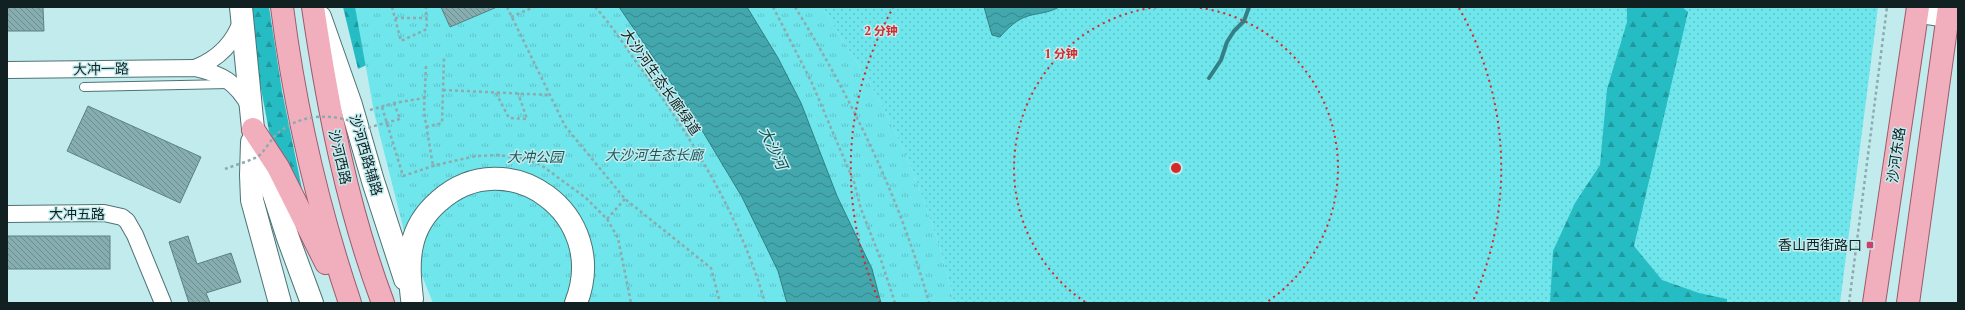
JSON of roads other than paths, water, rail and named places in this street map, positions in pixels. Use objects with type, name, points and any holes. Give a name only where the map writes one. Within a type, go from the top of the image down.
[{"type":"main road","points":[[282,7],[293,87],[312,175],[330,242],[349,303]]},
{"type":"main road","name":"沙河西路","points":[[313,7],[335,138],[370,270],[383,303]]},
{"type":"main road","name":"沙河西路辅路","points":[[317,7],[351,105],[375,188],[412,301]]},
{"type":"main road","name":"沙河东路","points":[[1874,303],[1917,10]]},
{"type":"main road","points":[[242,12],[252,118],[252,200],[280,303]]},
{"type":"main road","points":[[1908,303],[1952,14]]},
{"type":"main road","points":[[252,118],[314,240],[349,303]]},
{"type":"main road","points":[[252,118],[288,238],[312,303]]},
{"type":"main road","points":[[412,301],[409,263],[412,244],[419,224],[426,214],[444,196],[460,187],[479,181],[498,180],[516,182],[546,195],[556,203],[573,224],[582,250],[584,263],[584,276],[576,303]]},
{"type":"street","points":[[1917,10],[1952,14]]},
{"type":"street","name":"大冲一路","points":[[195,68],[211,60],[225,49],[235,37],[242,12]]},
{"type":"street","name":"大冲一路","points":[[7,70],[195,68],[215,73],[234,84],[240,91],[252,118]]},
{"type":"street","name":"大冲五路","points":[[7,214],[104,213],[122,217],[127,221],[135,235],[164,303]]},
{"type":"lane","points":[[84,87],[234,84]]},
{"type":"water","name":"大沙河","points":[[619,7],[747,7],[778,58],[801,103],[837,196],[872,269],[881,303],[787,303],[778,271],[742,197],[691,112]]},
{"type":"water","points":[[984,7],[1059,7],[1051,11],[1020,19],[1000,37],[992,35]]},
{"type":"waterway","points":[[1209,78],[1221,60],[1227,42],[1234,31],[1244,21],[1249,7]]},
{"type":"place","name":"香山西街路口","points":[[1870,245]]},
{"type":"park label","name":"大沙河生态长廊","points":[[654,155]]},
{"type":"park label","name":"大冲公园","points":[[535,157]]}]
